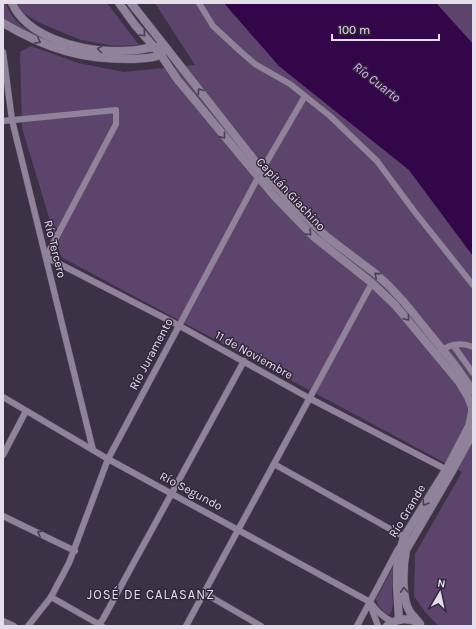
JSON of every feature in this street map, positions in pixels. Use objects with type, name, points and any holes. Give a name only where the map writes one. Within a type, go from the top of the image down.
[{"type":"main road","points":[[12,3],[21,18],[36,30],[62,42],[82,47],[112,51],[167,47]]},
{"type":"main road","name":"Capitán Giachino","points":[[119,3],[135,25],[155,47],[177,79],[260,174],[327,237],[376,274],[404,302],[440,352],[468,397],[472,407]]},
{"type":"main road","name":"Capitán Giachino","points":[[131,3],[167,47],[288,212],[314,237],[372,283],[395,305],[440,352],[455,365],[473,391]]},
{"type":"main road","points":[[3,23],[41,43],[62,51],[102,59],[147,58],[161,55],[167,47]]},
{"type":"main road","name":"Río Grande","points":[[408,539],[449,471],[469,426],[472,407]]},
{"type":"main road","points":[[449,471],[473,433]]},
{"type":"main road","points":[[393,622],[398,612],[397,569],[399,554],[408,539]]},
{"type":"main road","points":[[408,539],[404,559],[404,593],[409,612],[421,625]]},
{"type":"main road","points":[[393,622],[406,619],[421,625]]},
{"type":"street","points":[[199,3],[214,26],[240,51],[255,64],[290,84],[330,116],[377,160],[414,211],[473,285]]},
{"type":"street","name":"Río Tercero","points":[[3,52],[12,120],[93,450]]},
{"type":"street","name":"Río Juramento","points":[[28,626],[51,597],[75,551],[108,458],[260,174],[305,96]]},
{"type":"street","points":[[3,121],[116,110],[116,124],[46,257]]},
{"type":"street","name":"11 de Noviembre","points":[[46,257],[178,325],[309,398],[449,471]]},
{"type":"street","points":[[186,626],[372,283]]},
{"type":"street","points":[[440,352],[454,345],[466,344],[473,347]]},
{"type":"street","points":[[454,345],[473,373]]},
{"type":"street","points":[[51,597],[101,625],[244,361]]},
{"type":"street","name":"Río Segundo","points":[[3,397],[93,450],[370,602]]},
{"type":"street","points":[[3,455],[26,411]]},
{"type":"street","points":[[274,464],[408,539]]},
{"type":"street","points":[[3,516],[75,551]]},
{"type":"street","name":"Río Grande","points":[[357,626],[408,539]]},
{"type":"street","points":[[204,593],[261,626]]},
{"type":"street","points":[[370,602],[378,614],[393,622]]},
{"type":"street","points":[[370,602],[378,626]]},
{"type":"street","points":[[3,621],[14,626]]},
{"type":"shaded area","points":[[3,3],[6,3],[14,18],[27,30],[45,39],[87,50],[145,55],[111,56],[47,43],[19,30],[3,18]]},
{"type":"shaded area","points":[[17,3],[107,3],[139,45],[115,46],[81,40],[40,23],[23,13]]},
{"type":"shaded area","points":[[155,3],[224,3],[279,66],[409,170],[473,256],[473,626],[439,626],[425,612],[414,596],[415,554],[462,472],[61,257],[22,128],[20,52],[31,46],[78,63],[124,72],[195,65]]},
{"type":"shaded area","points":[[436,3],[473,3],[473,44]]},
{"type":"shaded area","points":[[393,567],[393,604],[391,613],[387,616],[378,605],[376,599]]},
{"type":"water","name":"Río Cuarto","points":[[224,3],[436,3],[473,44],[473,256],[409,170],[279,66]]},
{"type":"district","name":"JOSÉ DE CALASANZ","points":[[151,594]]}]
